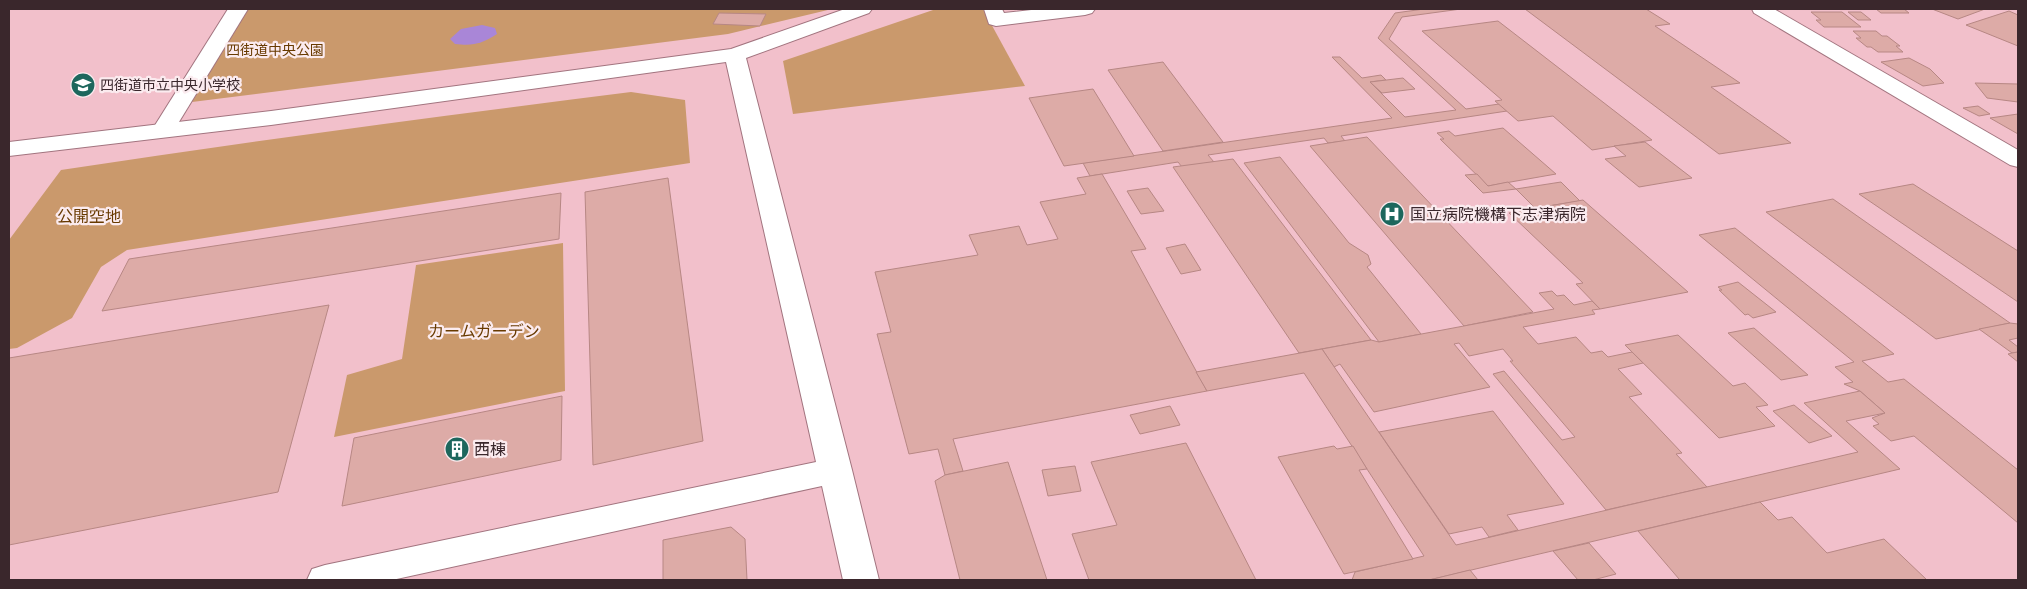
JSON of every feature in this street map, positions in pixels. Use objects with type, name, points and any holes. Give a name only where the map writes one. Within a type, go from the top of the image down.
[{"type":"street","points":[[163,130],[238,9]]},
{"type":"street","points":[[12,153],[163,130],[271,118],[736,55],[862,9]]},
{"type":"street","points":[[993,9],[996,20],[1085,9]]},
{"type":"street","points":[[1761,9],[2018,160]]},
{"type":"street","points":[[736,55],[861,580]]},
{"type":"street","points":[[326,580],[836,470]]},
{"type":"green space","name":"四街道中央公園","points":[[247,9],[832,9],[728,34],[192,102]]},
{"type":"green space","points":[[936,9],[983,9],[1025,86],[793,114],[783,61]]},
{"type":"green space","name":"公開空地","points":[[631,92],[685,100],[690,163],[127,250],[101,267],[72,318],[17,348],[9,349],[9,240],[61,170],[346,129]]},
{"type":"green space","name":"カームガーデン","points":[[563,243],[565,391],[334,437],[347,375],[402,359],[416,265]]},
{"type":"shaded area","points":[[482,25],[495,28],[497,34],[482,42],[467,45],[455,44],[450,39],[461,29]]},
{"type":"building","points":[[1424,9],[1461,9],[1402,17],[1389,39],[1466,109],[1499,104],[1507,111],[1341,136],[1345,141],[1328,143],[1324,138],[1208,155],[1214,162],[1182,167],[1178,162],[1090,176],[1083,163],[1392,118],[1332,57],[1340,57],[1362,78],[1381,75],[1386,80],[1370,82],[1405,117],[1456,110],[1378,38],[1395,13]]},
{"type":"building","points":[[1525,9],[1646,9],[1670,24],[1655,26],[1740,83],[1711,87],[1791,143],[1719,154]]},
{"type":"building","points":[[1876,9],[1904,9],[1909,13],[1881,13]]},
{"type":"building","points":[[1932,9],[1985,9],[1958,19]]},
{"type":"building","points":[[2009,11],[2018,15],[2018,46],[1966,25]]},
{"type":"building","points":[[1811,12],[1842,12],[1861,27],[1824,27],[1816,20],[1821,20]]},
{"type":"building","points":[[1848,12],[1861,12],[1871,20],[1858,20]]},
{"type":"building","points":[[719,13],[766,14],[760,26],[713,24]]},
{"type":"building","points":[[1498,21],[1652,140],[1592,150],[1553,116],[1518,121],[1495,101],[1502,100],[1422,31]]},
{"type":"building","points":[[1853,31],[1876,31],[1882,36],[1887,36],[1900,46],[1896,46],[1903,52],[1878,52],[1871,47],[1867,47],[1856,38],[1861,38]]},
{"type":"building","points":[[1909,58],[1930,69],[1944,83],[1923,86],[1881,62]]},
{"type":"building","points":[[1163,62],[1223,142],[1163,151],[1108,70]]},
{"type":"building","points":[[1403,78],[1415,89],[1382,93],[1370,82]]},
{"type":"building","points":[[1975,83],[2018,84],[2018,102],[1987,98]]},
{"type":"building","points":[[1093,89],[1134,156],[1064,166],[1029,98]]},
{"type":"building","points":[[1978,106],[1990,114],[1979,116],[1963,108]]},
{"type":"building","points":[[2018,114],[2018,134],[1990,118]]},
{"type":"building","points":[[1503,128],[1556,174],[1488,186],[1440,139],[1444,139],[1437,133],[1449,131],[1455,136]]},
{"type":"building","points":[[1367,137],[1533,312],[1464,326],[1310,146]]},
{"type":"building","points":[[1645,142],[1692,178],[1639,187],[1605,159],[1626,156],[1614,146]]},
{"type":"building","points":[[1280,157],[1349,243],[1368,255],[1371,264],[1367,267],[1421,334],[1379,342],[1244,163]]},
{"type":"building","points":[[1233,159],[1371,340],[1299,353],[1173,167]]},
{"type":"building","points":[[1102,174],[1146,249],[1131,251],[1207,391],[953,439],[963,471],[945,475],[938,449],[909,454],[877,334],[891,332],[875,272],[978,255],[969,235],[1019,226],[1027,245],[1058,239],[1040,202],[1086,194],[1077,178]]},
{"type":"building","points":[[1477,174],[1488,186],[1508,182],[1516,189],[1483,193],[1465,175]]},
{"type":"building","points":[[668,178],[703,441],[593,465],[585,192]]},
{"type":"building","points":[[1561,182],[1580,201],[1535,208],[1516,189]]},
{"type":"building","points":[[1913,184],[2018,251],[2018,302],[1859,194]]},
{"type":"building","points":[[1148,188],[1164,211],[1141,214],[1127,191]]},
{"type":"building","points":[[561,193],[559,239],[102,311],[129,259]]},
{"type":"building","points":[[1833,199],[2010,323],[1936,339],[1766,212]]},
{"type":"building","points":[[1583,200],[1688,292],[1600,309],[1576,284],[1583,283],[1509,213]]},
{"type":"building","points":[[1735,228],[1894,354],[1862,361],[1888,382],[1904,379],[2018,470],[2018,523],[1914,436],[1891,441],[1873,426],[1879,424],[1872,418],[1885,413],[1860,391],[1844,384],[1853,382],[1835,367],[1854,362],[1699,235]]},
{"type":"building","points":[[1185,244],[1201,270],[1181,274],[1166,248]]},
{"type":"building","points":[[1738,282],[1776,312],[1753,318],[1748,314],[1745,315],[1718,287]]},
{"type":"building","points":[[1552,291],[1557,296],[1564,295],[1574,305],[1592,301],[1600,309],[1592,310],[1595,314],[1523,327],[1538,344],[1576,337],[1591,353],[1602,351],[1608,357],[1632,352],[1643,363],[1618,369],[1642,394],[1629,397],[1682,453],[1676,454],[1707,487],[1606,510],[1493,374],[1504,371],[1562,440],[1575,437],[1510,361],[1513,361],[1503,349],[1469,356],[1459,343],[1454,344],[1490,387],[1374,412],[1340,364],[1334,367],[1322,349],[1371,340],[1379,342],[1554,309],[1539,293]]},
{"type":"building","points":[[329,305],[278,492],[9,545],[9,358]]},
{"type":"building","points":[[2010,323],[2018,324],[2018,338],[2009,340],[2018,347],[2018,352],[2012,353],[1979,329]]},
{"type":"building","points":[[1754,328],[1808,375],[1781,380],[1728,333]]},
{"type":"building","points":[[1678,335],[1733,386],[1745,383],[1768,405],[1756,407],[1775,426],[1719,438],[1625,345]]},
{"type":"building","points":[[1322,349],[1456,545],[1858,452],[1804,403],[1860,391],[1885,413],[1846,421],[1900,469],[1429,580],[1352,580],[1355,572],[1424,556],[1304,373],[1207,391],[1196,372]]},
{"type":"building","points":[[2018,352],[2018,362],[2008,354],[2012,353]]},
{"type":"building","name":"西棟","points":[[562,396],[561,460],[342,506],[354,438]]},
{"type":"building","points":[[1794,405],[1832,436],[1809,443],[1773,411]]},
{"type":"building","points":[[1170,406],[1180,425],[1140,434],[1130,415]]},
{"type":"building","points":[[1493,411],[1564,504],[1507,515],[1518,530],[1489,537],[1482,527],[1449,534],[1379,432]]},
{"type":"building","points":[[1186,443],[1256,580],[1089,580],[1072,534],[1117,525],[1091,462]]},
{"type":"building","points":[[1334,446],[1337,449],[1353,446],[1367,469],[1359,470],[1413,559],[1344,574],[1278,457]]},
{"type":"building","points":[[1008,462],[1047,580],[960,580],[935,481],[945,475]]},
{"type":"building","points":[[1075,466],[1081,491],[1048,496],[1042,470]]},
{"type":"building","points":[[1760,502],[1778,520],[1792,517],[1827,553],[1884,539],[1927,580],[1676,580],[1679,579],[1638,531]]},
{"type":"building","points":[[731,527],[745,539],[747,580],[663,580],[663,540]]},
{"type":"building","points":[[1589,543],[1616,574],[1593,580],[1578,580],[1553,551]]},
{"type":"building","points":[[1470,570],[1478,580],[1429,580]]},
{"type":"place","name":"四街道市立中央小学校","points":[[83,85]]},
{"type":"place","name":"国立病院機構下志津病院","points":[[1392,214]]},
{"type":"place","name":"西棟","points":[[457,449]]}]
